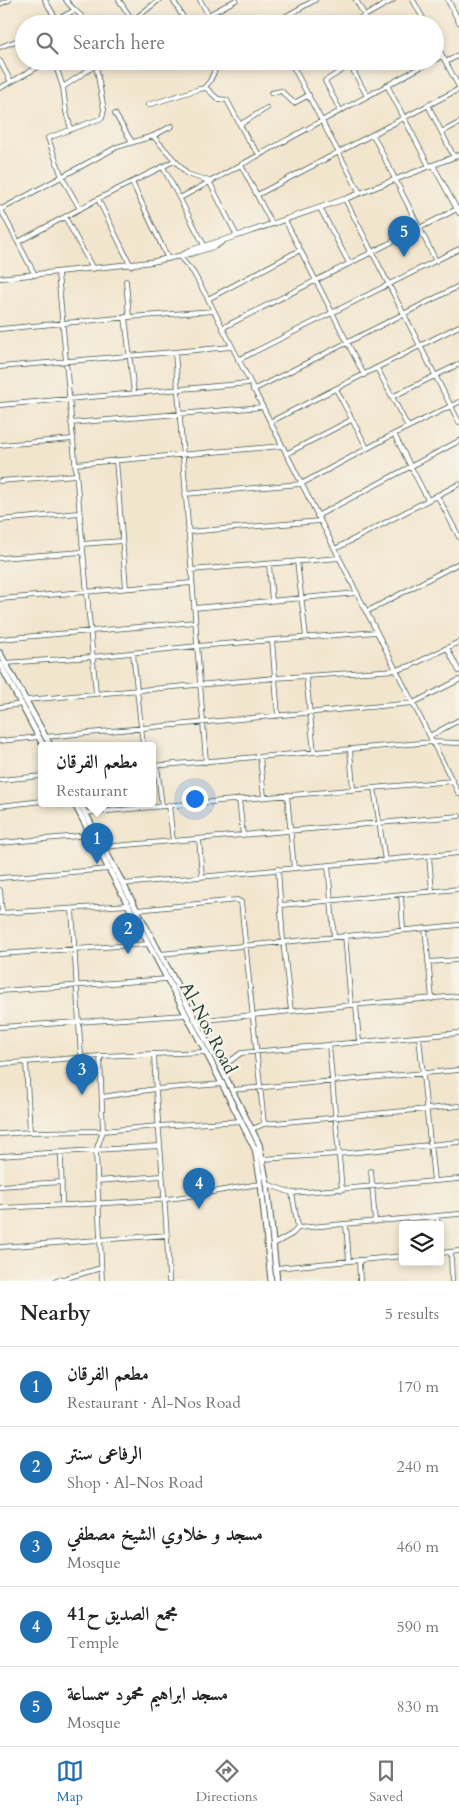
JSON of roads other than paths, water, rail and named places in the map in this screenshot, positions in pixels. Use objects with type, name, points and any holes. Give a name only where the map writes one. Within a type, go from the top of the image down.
[{"type":"main road","points":[[0,653],[3,663],[24,702],[48,742]]},
{"type":"main road","points":[[3,663],[2,670],[24,702],[42,742]]},
{"type":"main road","name":"Al-Nos Road","points":[[76,807],[149,944],[221,1068],[252,1130],[263,1159],[271,1281]]},
{"type":"main road","name":"Al-Nos Road","points":[[82,807],[137,910],[167,979],[255,1149],[264,1184],[274,1244],[277,1281]]},
{"type":"street","points":[[0,4],[9,0]]},
{"type":"street","points":[[66,0],[72,11],[82,15]]},
{"type":"street","points":[[119,0],[129,15]]},
{"type":"street","points":[[142,15],[159,0]]},
{"type":"street","points":[[173,0],[182,15]]},
{"type":"street","points":[[200,0],[208,15]]},
{"type":"street","points":[[211,15],[236,0]]},
{"type":"street","points":[[288,15],[315,0]]},
{"type":"street","points":[[356,0],[364,15]]},
{"type":"street","points":[[413,0],[421,15]]},
{"type":"street","points":[[448,0],[459,20]]},
{"type":"street","points":[[48,1],[54,15]]},
{"type":"street","points":[[367,15],[391,1]]},
{"type":"street","points":[[64,15],[72,11]]},
{"type":"street","points":[[0,47],[15,41]]},
{"type":"street","points":[[446,62],[459,55]]},
{"type":"street","points":[[257,195],[459,88],[444,59]]},
{"type":"street","points":[[0,62],[11,82]]},
{"type":"street","points":[[0,88],[33,70]]},
{"type":"street","points":[[57,70],[63,87],[66,112],[71,129]]},
{"type":"street","points":[[63,87],[87,70]]},
{"type":"street","points":[[80,209],[62,177],[48,138],[102,118],[104,110],[98,70]]},
{"type":"street","points":[[148,105],[204,88],[208,85],[215,70]]},
{"type":"street","points":[[295,70],[360,193]]},
{"type":"street","points":[[340,70],[325,81],[340,110]]},
{"type":"street","points":[[353,70],[367,96]]},
{"type":"street","points":[[180,198],[415,70]]},
{"type":"street","points":[[222,328],[372,251],[458,210],[431,166],[387,85]]},
{"type":"street","points":[[204,88],[218,99],[227,100],[248,140],[260,154]]},
{"type":"street","points":[[271,93],[278,90],[284,92],[294,103],[309,95]]},
{"type":"street","points":[[0,278],[131,266],[168,259],[320,208],[457,156],[428,105]]},
{"type":"street","points":[[241,124],[267,108]]},
{"type":"street","points":[[115,114],[132,142]]},
{"type":"street","points":[[442,132],[459,123]]},
{"type":"street","points":[[35,275],[0,209],[117,147],[153,136],[172,126]]},
{"type":"street","points":[[373,135],[436,261]]},
{"type":"street","points":[[153,136],[174,161],[191,176],[209,181],[238,236]]},
{"type":"street","points":[[18,242],[174,161]]},
{"type":"street","points":[[241,165],[272,224]]},
{"type":"street","points":[[163,167],[204,246]]},
{"type":"street","points":[[132,182],[168,259]]},
{"type":"street","points":[[98,199],[131,266]]},
{"type":"street","points":[[345,199],[459,422]]},
{"type":"street","points":[[320,208],[349,264]]},
{"type":"street","points":[[65,217],[94,269]]},
{"type":"street","points":[[285,220],[364,375]]},
{"type":"street","points":[[180,255],[206,249],[224,240]]},
{"type":"street","points":[[238,360],[459,249]]},
{"type":"street","points":[[208,299],[300,250]]},
{"type":"street","points":[[180,255],[193,272],[208,299],[459,794]]},
{"type":"street","points":[[58,272],[96,693]]},
{"type":"street","points":[[126,281],[129,355],[134,394]]},
{"type":"street","points":[[254,390],[459,286]]},
{"type":"street","points":[[0,329],[214,311]]},
{"type":"street","points":[[270,422],[459,326]]},
{"type":"street","points":[[0,367],[231,347]]},
{"type":"street","points":[[175,352],[178,414],[206,762]]},
{"type":"street","points":[[392,397],[459,364]]},
{"type":"street","points":[[377,368],[408,427]]},
{"type":"street","points":[[0,405],[250,383]]},
{"type":"street","points":[[336,389],[367,448]]},
{"type":"street","points":[[185,494],[301,484],[367,448],[459,402]]},
{"type":"street","points":[[71,423],[262,407]]},
{"type":"street","points":[[286,454],[351,420]]},
{"type":"street","points":[[394,434],[428,500]]},
{"type":"street","points":[[0,445],[73,438]]},
{"type":"street","points":[[317,516],[459,441]]},
{"type":"street","points":[[75,464],[282,446]]},
{"type":"street","points":[[116,460],[126,588]]},
{"type":"street","points":[[0,481],[76,476]]},
{"type":"street","points":[[335,549],[459,484]]},
{"type":"street","points":[[437,495],[459,537]]},
{"type":"street","points":[[0,520],[79,513]]},
{"type":"street","points":[[188,532],[320,521]]},
{"type":"street","points":[[82,544],[122,541]]},
{"type":"street","points":[[0,558],[82,552]]},
{"type":"street","points":[[191,570],[339,558]]},
{"type":"street","points":[[297,561],[306,637]]},
{"type":"street","points":[[366,612],[459,563]]},
{"type":"street","points":[[269,564],[272,601]]},
{"type":"street","points":[[0,599],[192,584]]},
{"type":"street","points":[[194,608],[357,593]]},
{"type":"street","points":[[0,639],[195,622]]},
{"type":"street","points":[[3,663],[376,632]]},
{"type":"street","points":[[272,640],[278,716]]},
{"type":"street","points":[[0,707],[96,693],[396,670],[410,666],[459,642]]},
{"type":"street","points":[[447,648],[459,671]]},
{"type":"street","points":[[133,653],[142,742]]},
{"type":"street","points":[[306,676],[314,752]]},
{"type":"street","points":[[45,737],[204,724],[413,703],[459,680]]},
{"type":"street","points":[[430,736],[459,720]]},
{"type":"street","points":[[0,741],[39,737]]},
{"type":"street","points":[[156,766],[433,742],[459,744]]},
{"type":"street","points":[[350,749],[353,790]]},
{"type":"street","points":[[260,757],[264,797]]},
{"type":"street","points":[[0,780],[38,776]]},
{"type":"street","points":[[156,776],[162,806]]},
{"type":"street","points":[[156,807],[453,781]]},
{"type":"street","points":[[374,788],[384,861]]},
{"type":"street","points":[[287,795],[294,868]]},
{"type":"street","points":[[240,799],[243,835]]},
{"type":"street","points":[[0,806],[38,801]]},
{"type":"street","points":[[169,805],[173,841]]},
{"type":"street","points":[[85,813],[151,807]]},
{"type":"street","points":[[103,847],[459,816]]},
{"type":"street","points":[[0,843],[90,834]]},
{"type":"street","points":[[199,839],[202,876]]},
{"type":"street","points":[[123,884],[459,853]]},
{"type":"street","points":[[429,856],[432,891]]},
{"type":"street","points":[[328,865],[334,936]]},
{"type":"street","points":[[0,878],[109,869]]},
{"type":"street","points":[[278,869],[291,1011]]},
{"type":"street","points":[[281,905],[459,889]]},
{"type":"street","points":[[0,890],[1,913],[129,905]]},
{"type":"street","points":[[401,894],[404,930]]},
{"type":"street","points":[[137,910],[240,901],[243,905],[245,946],[264,1124]]},
{"type":"street","points":[[72,909],[81,1057]]},
{"type":"street","points":[[157,955],[459,925]]},
{"type":"street","points":[[425,928],[432,999]]},
{"type":"street","points":[[345,935],[359,1042]]},
{"type":"street","points":[[0,954],[149,944]]},
{"type":"street","points":[[428,962],[459,960]]},
{"type":"street","points":[[0,991],[167,979]]},
{"type":"street","points":[[195,1021],[252,1014],[459,996]]},
{"type":"street","points":[[0,1027],[186,1014]]},
{"type":"street","points":[[221,1068],[236,1055],[256,1051],[459,1033]]},
{"type":"street","points":[[419,1036],[434,1181]]},
{"type":"street","points":[[329,1045],[342,1190]]},
{"type":"street","points":[[0,1064],[81,1057],[206,1052]]},
{"type":"street","points":[[154,1054],[161,1176],[168,1235],[169,1281]]},
{"type":"street","points":[[100,1056],[103,1131],[96,1151],[102,1281]]},
{"type":"street","points":[[26,1063],[30,1132]]},
{"type":"street","points":[[232,1090],[459,1070]]},
{"type":"street","points":[[102,1097],[155,1089],[223,1084]]},
{"type":"street","points":[[252,1130],[264,1124],[459,1106]]},
{"type":"street","points":[[0,1134],[103,1131],[242,1121]]},
{"type":"street","points":[[263,1159],[459,1142]]},
{"type":"street","points":[[0,1156],[159,1146]]},
{"type":"street","points":[[61,1153],[62,1205]]},
{"type":"street","points":[[371,1172],[375,1222]]},
{"type":"street","points":[[97,1181],[161,1176]]},
{"type":"street","points":[[0,1208],[164,1199],[264,1184],[292,1194],[459,1179]]},
{"type":"street","points":[[0,1186],[62,1182]]},
{"type":"street","points":[[292,1194],[298,1228]]},
{"type":"street","points":[[274,1244],[292,1234],[298,1228],[346,1226],[459,1214]]},
{"type":"street","points":[[437,1216],[438,1221]]},
{"type":"street","points":[[346,1226],[349,1261]]},
{"type":"street","points":[[0,1247],[168,1235]]},
{"type":"street","points":[[451,1252],[452,1281]]},
{"type":"street","points":[[444,1253],[459,1252]]},
{"type":"street","points":[[276,1268],[399,1256]]},
{"type":"street","points":[[359,1260],[360,1281]]},
{"type":"street","points":[[56,1281],[102,1268]]},
{"type":"place","name":"مسجد ابراهيم محمود سمساعة","points":[[404,257]]},
{"type":"place","name":"مطعم الفرقان","points":[[97,864]]},
{"type":"place","name":"الرفاعى سنتر","points":[[128,954]]},
{"type":"place","name":"مسجد و خلاوي الشيخ مصطفي","points":[[82,1095]]},
{"type":"place","name":"مجمع الصديق ح41","points":[[199,1209]]}]
